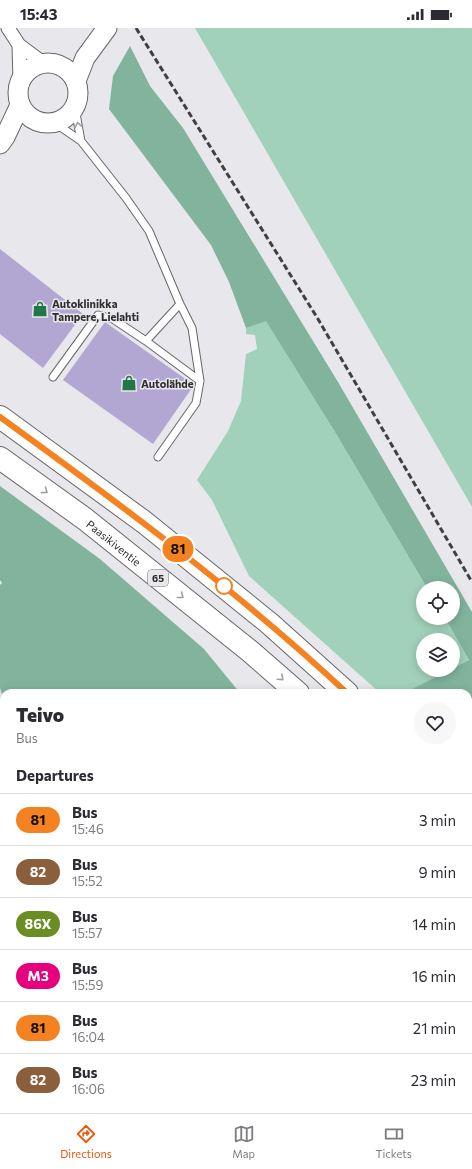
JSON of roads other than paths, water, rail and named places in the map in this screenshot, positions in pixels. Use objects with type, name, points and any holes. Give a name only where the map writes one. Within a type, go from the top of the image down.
[{"type":"highway","points":[[0,404],[3,407],[6,422],[144,522],[274,628],[343,689]]},
{"type":"highway","name":"Paasikiventie","points":[[0,458],[84,519],[251,652],[293,689]]},
{"type":"main road","points":[[76,81],[86,58],[107,28]]},
{"type":"main road","points":[[46,122],[30,117],[20,105],[18,93],[20,81],[34,66],[86,58]]},
{"type":"main road","points":[[2,141],[46,122],[63,120],[70,115],[75,108],[78,99],[76,81],[66,68],[51,64]]},
{"type":"main road","points":[[2,141],[20,105]]},
{"type":"street","points":[[8,28],[19,45],[51,64]]},
{"type":"street","points":[[19,45],[20,81]]},
{"type":"lane","points":[[75,108],[81,142]]},
{"type":"lane","points":[[46,122],[81,142],[126,198],[149,231],[180,304],[192,328],[200,381],[196,403],[158,457]]},
{"type":"lane","points":[[146,341],[180,304]]},
{"type":"lane","points":[[53,377],[98,315],[113,319],[146,341],[200,381]]},
{"type":"railway","points":[[136,28],[318,319],[472,582]]},
{"type":"place","name":"Autoklinikka Tampere, Lielahti","points":[[40,309]]},
{"type":"place","name":"Autolähde","points":[[129,383]]}]
